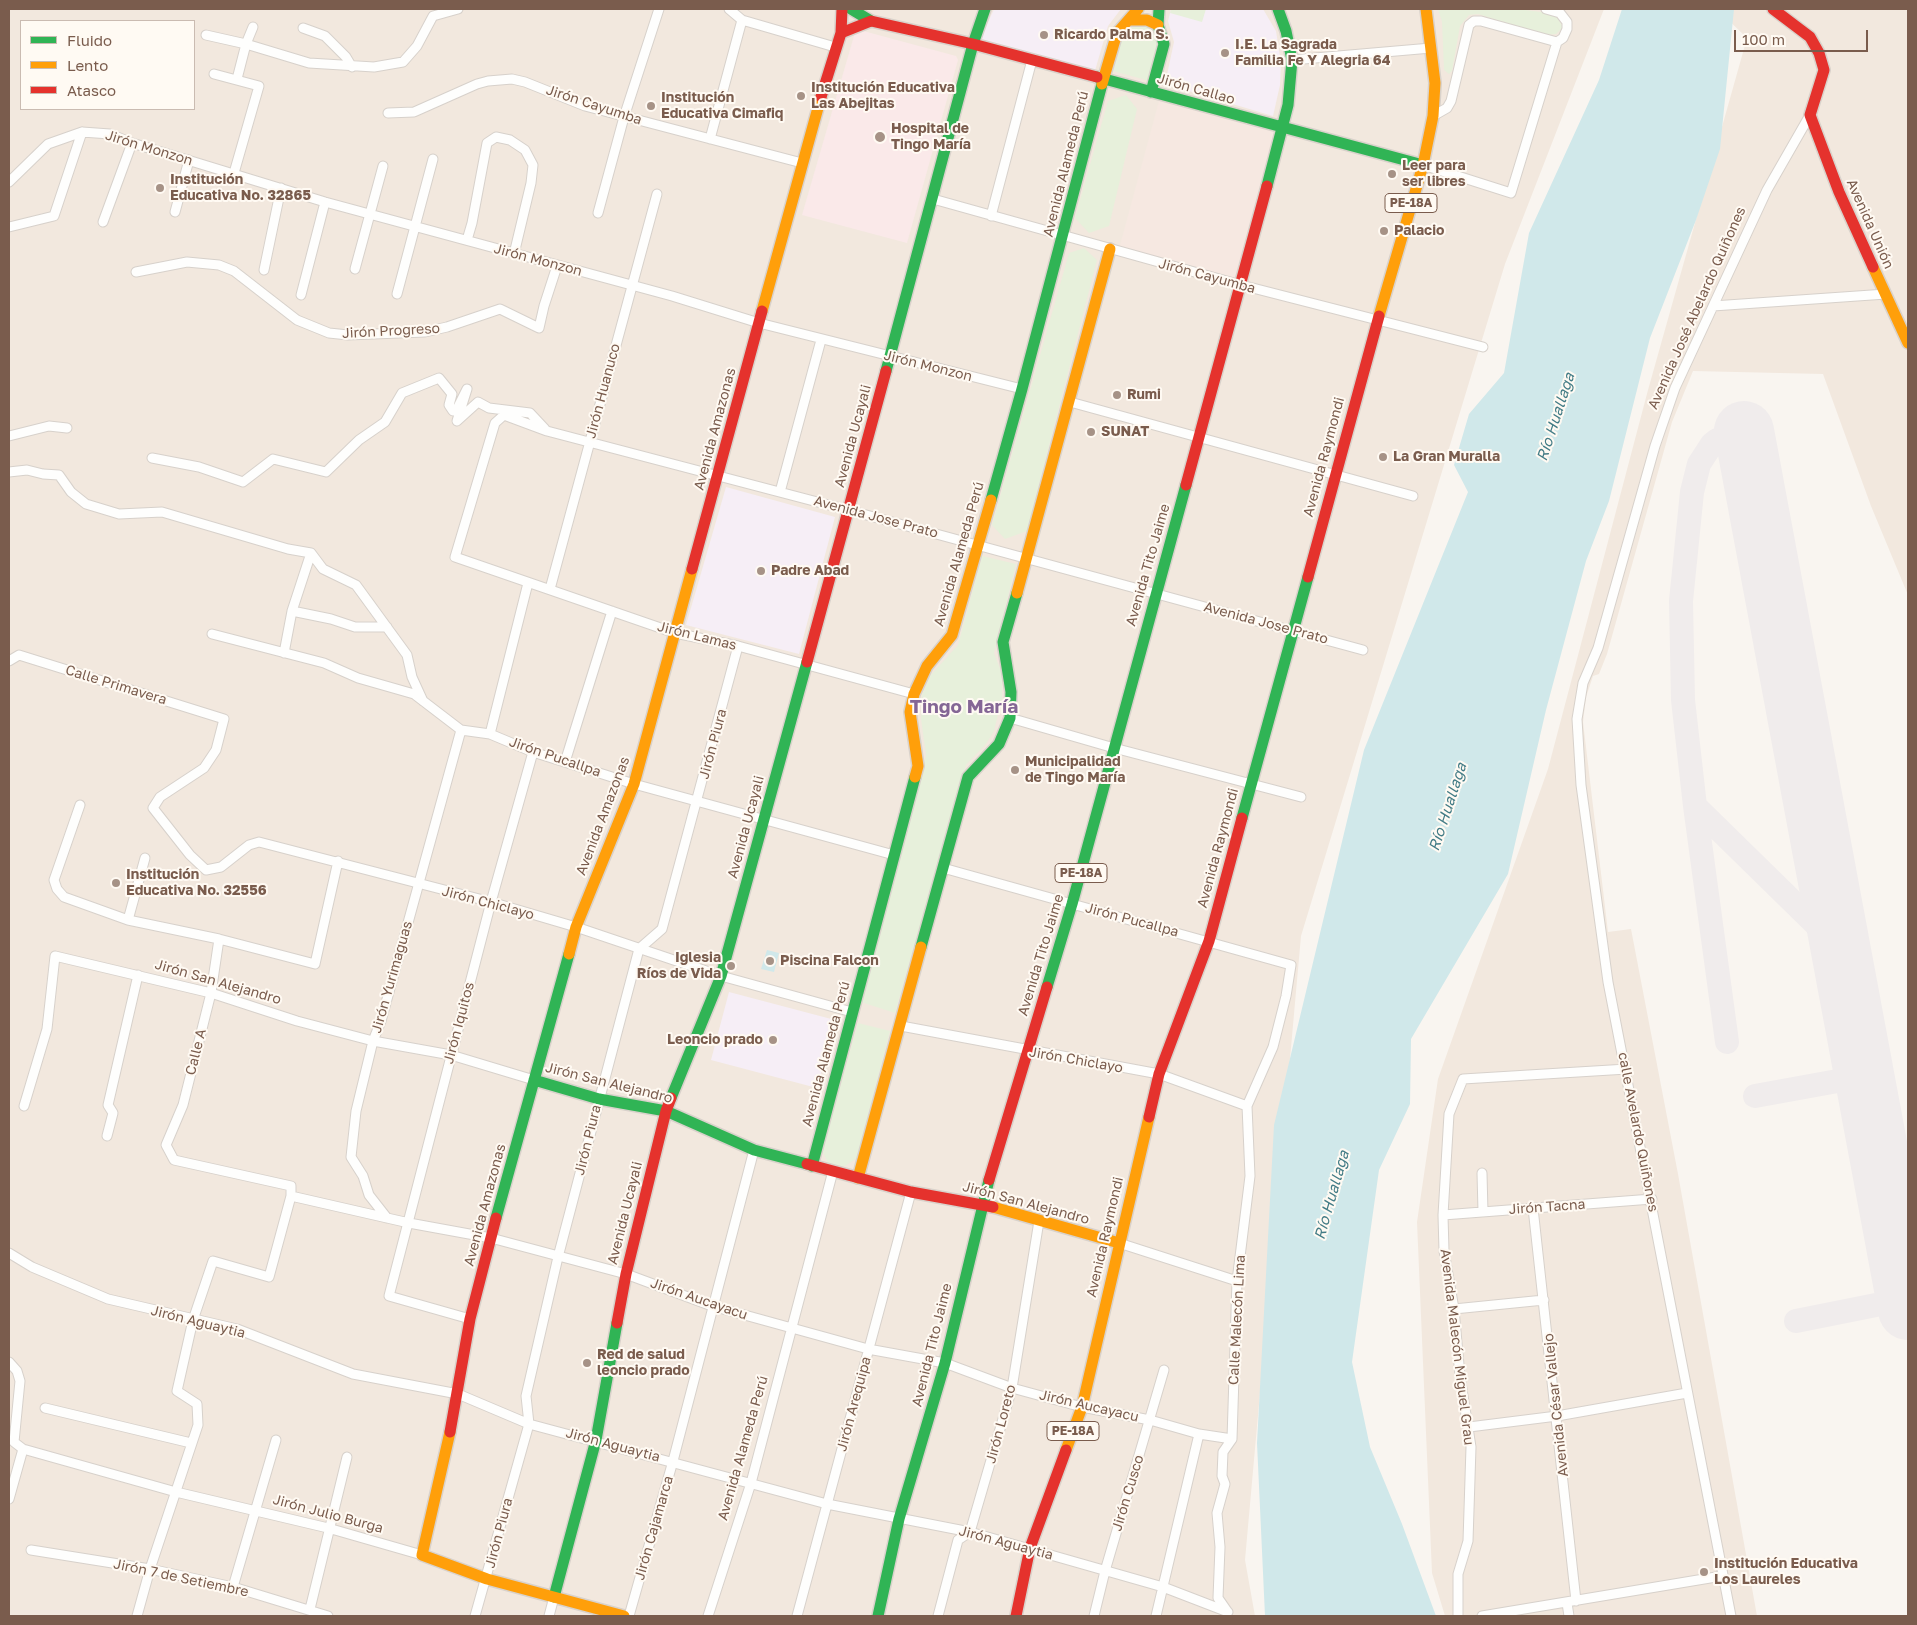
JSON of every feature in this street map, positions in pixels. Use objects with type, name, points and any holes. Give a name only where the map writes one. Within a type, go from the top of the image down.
[{"type":"main road","points":[[842,9],[841,33],[871,21]]},
{"type":"main road","name":"Jirón Callao","points":[[851,9],[871,21],[973,44],[1422,164]]},
{"type":"main road","name":"Avenida Ucayali","points":[[554,1597],[596,1440],[626,1274],[666,1111],[721,976],[933,199],[973,44],[985,9]]},
{"type":"main road","name":"Avenida Alameda Perú","points":[[812,1166],[918,766],[910,712],[914,694],[928,666],[952,635],[1022,389],[1103,79],[1117,33],[1138,9]]},
{"type":"main road","points":[[1151,92],[1164,44],[1158,25],[1158,9]]},
{"type":"main road","name":"PE-18A","points":[[1278,9],[1286,31],[1292,60],[1291,88],[1282,128]]},
{"type":"main road","name":"PE-18A","points":[[1426,9],[1431,48]]},
{"type":"main road","name":"Avenida José Abelardo Quiñones","points":[[1773,9],[1810,37],[1819,53],[1824,70],[1810,115]]},
{"type":"main road","points":[[1130,20],[1147,20],[1158,25]]},
{"type":"main road","name":"Avenida Amazonas","points":[[422,1555],[458,1394],[470,1319],[576,927],[634,784],[802,164],[835,47],[841,33]]},
{"type":"main road","name":"Avenida Raymondi","points":[[1016,1616],[1030,1548],[1082,1407],[1159,1074],[1209,941],[1335,474],[1422,164],[1433,116],[1435,83],[1431,48]]},
{"type":"main road","name":"Avenida Unión","points":[[1810,115],[1842,200],[1908,343]]},
{"type":"main road","name":"Avenida Tito Jaime","points":[[878,1616],[899,1519],[945,1363],[982,1204],[1072,904],[1155,593],[1200,438],[1282,128]]},
{"type":"main road","points":[[858,1178],[968,777],[999,744],[1010,718],[1011,692],[1003,642],[1070,402],[1110,249]]},
{"type":"main road","name":"Jirón San Alejandro","points":[[534,1080],[598,1099],[666,1111],[754,1150],[911,1192],[982,1204],[1119,1243]]},
{"type":"main road","name":"Jirón Julio Burga","points":[[422,1555],[487,1579],[624,1616]]},
{"type":"street","points":[[206,35],[246,44],[308,63],[329,66],[374,67],[403,62],[417,46],[433,16],[458,9]]},
{"type":"street","points":[[598,213],[624,117],[659,9]]},
{"type":"street","points":[[729,9],[742,20],[835,47]]},
{"type":"street","points":[[1433,116],[1447,108],[1451,101],[1469,25],[1474,21],[1557,42],[1563,38],[1567,29],[1563,11],[1546,9]]},
{"type":"street","points":[[710,139],[742,20]]},
{"type":"street","points":[[237,79],[246,44],[253,27]]},
{"type":"street","points":[[303,28],[325,36],[346,57],[352,67]]},
{"type":"street","name":"Jirón Callao","points":[[1422,164],[1511,193],[1557,42]]},
{"type":"street","points":[[1292,60],[1431,48]]},
{"type":"street","points":[[991,216],[1032,60]]},
{"type":"street","points":[[214,74],[259,86],[234,173]]},
{"type":"street","name":"Jirón Cayumba","points":[[388,114],[414,112],[477,84],[512,79],[525,82],[585,106],[802,164]]},
{"type":"street","name":"Avenida José Abelardo Quiñones","points":[[1598,648],[1654,446],[1675,388],[1767,190],[1810,115]]},
{"type":"street","points":[[9,227],[54,216],[82,132]]},
{"type":"street","name":"Jirón Monzon","points":[[9,182],[40,150],[56,140],[82,132],[110,134],[132,143],[325,202],[632,285],[822,340],[1022,389]]},
{"type":"street","points":[[466,240],[472,223],[485,147],[489,139],[496,137],[510,140],[525,150],[533,165],[531,183],[514,254]]},
{"type":"street","points":[[103,222],[132,143]]},
{"type":"street","points":[[397,294],[433,159]]},
{"type":"street","points":[[176,212],[189,160]]},
{"type":"street","points":[[355,269],[383,166]]},
{"type":"street","points":[[264,270],[281,188]]},
{"type":"street","name":"Jirón Huanuco","points":[[550,589],[657,194]]},
{"type":"street","name":"Jirón Cayumba","points":[[933,199],[1241,285],[1483,348]]},
{"type":"street","points":[[301,295],[325,202]]},
{"type":"street","name":"Jirón Progreso","points":[[136,272],[186,262],[219,265],[234,271],[297,320],[329,333],[425,332],[447,327],[500,309],[539,328],[557,266]]},
{"type":"street","points":[[1712,306],[1886,294]]},
{"type":"street","points":[[780,492],[822,340]]},
{"type":"street","points":[[152,458],[199,467],[243,482],[273,459],[326,472],[360,440],[385,422],[402,393],[439,378],[452,394],[449,405],[452,411],[456,410],[467,389],[457,421],[478,402],[489,408],[530,413],[547,431]]},
{"type":"street","points":[[1070,402],[1413,496]]},
{"type":"street","name":"Avenida Jose Prato","points":[[455,557],[495,423],[504,415],[547,431],[848,510],[1363,650]]},
{"type":"street","points":[[9,436],[49,426],[67,428]]},
{"type":"street","points":[[9,472],[27,470],[59,475],[70,492],[86,504],[119,514],[162,512],[288,549],[311,553],[323,569],[356,585],[407,656],[412,677],[424,703]]},
{"type":"street","points":[[284,653],[292,611],[311,553]]},
{"type":"street","name":"Jirón Lamas","points":[[455,557],[675,633],[738,646],[914,694]]},
{"type":"street","points":[[490,734],[528,583]]},
{"type":"street","points":[[565,762],[612,610]]},
{"type":"street","points":[[292,611],[331,619],[355,628],[387,628]]},
{"type":"street","name":"Jirón Pucallpa","points":[[212,634],[324,663],[358,678],[414,694],[461,730],[490,734],[533,752],[634,784],[894,855]]},
{"type":"street","name":"Jirón Piura","points":[[475,1616],[487,1579],[529,1424],[526,1396],[558,1257],[598,1099],[639,949],[662,929],[698,802],[738,646]]},
{"type":"street","name":"calle Avelardo Quiñones","points":[[1598,648],[1583,683],[1579,700],[1578,741],[1581,785],[1608,982],[1627,1069],[1687,1393],[1731,1616]]},
{"type":"street","name":"Calle Primavera","points":[[9,661],[19,655],[224,719],[216,750],[204,768],[160,798],[153,808]]},
{"type":"street","points":[[1010,718],[1114,748],[1301,797]]},
{"type":"street","name":"Jirón Yurimaguas","points":[[387,1218],[369,1195],[363,1176],[351,1157],[356,1111],[373,1041],[381,1021],[461,730]]},
{"type":"street","name":"Jirón Iquitos","points":[[470,1319],[389,1296],[491,902],[533,752]]},
{"type":"street","points":[[80,805],[54,880],[60,894],[128,920],[219,939],[315,964],[338,861]]},
{"type":"street","name":"Jirón Chiclayo","points":[[153,808],[190,855],[206,870],[221,867],[249,845],[259,842],[338,861],[418,885],[491,902],[576,927],[721,976],[852,1012]]},
{"type":"street","points":[[128,920],[145,858]]},
{"type":"street","name":"Jirón Pucallpa","points":[[943,868],[1291,965]]},
{"type":"street","name":"Calle A","points":[[174,1160],[166,1145],[182,1104],[211,992],[219,939]]},
{"type":"street","name":"Jirón San Alejandro","points":[[24,1106],[47,1029],[55,956],[211,992],[297,1021],[373,1041],[451,1055],[534,1080]]},
{"type":"street","name":"Calle Malecón Lima","points":[[1228,1614],[1218,1598],[1220,1547],[1217,1513],[1225,1484],[1222,1476],[1223,1452],[1232,1439],[1237,1281],[1250,1176],[1248,1106],[1273,1047],[1286,996],[1291,965]]},
{"type":"street","points":[[107,1136],[113,1113],[108,1105],[138,975]]},
{"type":"street","name":"Jirón Chiclayo","points":[[901,1026],[1027,1051],[1159,1074],[1248,1106]]},
{"type":"street","name":"Avenida Malecón Miguel Grau","points":[[1458,1616],[1458,1574],[1468,1541],[1471,1447],[1460,1376],[1454,1309],[1444,1251],[1443,1215],[1449,1114],[1462,1079],[1627,1069]]},
{"type":"street","name":"Jirón Cajamarca","points":[[629,1616],[673,1461],[754,1150]]},
{"type":"street","name":"Jirón Aucayacu","points":[[174,1160],[290,1186],[291,1196],[409,1223],[491,1238],[626,1274],[712,1306],[868,1349],[945,1363],[1012,1388],[1082,1407],[1150,1420],[1199,1434],[1232,1439]]},
{"type":"street","name":"Avenida Alameda Perú","points":[[708,1616],[750,1483],[833,1171]]},
{"type":"street","points":[[1482,1174],[1483,1212]]},
{"type":"street","name":"Jirón Arequipa","points":[[796,1616],[828,1504],[911,1192]]},
{"type":"street","points":[[137,1616],[190,1443],[198,1425],[197,1404],[177,1391],[193,1320],[213,1261],[269,1277],[291,1196]]},
{"type":"street","name":"Jirón Tacna","points":[[1443,1215],[1652,1200]]},
{"type":"street","name":"Avenida César Vallejo","points":[[1533,1208],[1557,1416],[1572,1602],[1569,1616]]},
{"type":"street","name":"Jirón Loreto","points":[[938,1616],[958,1540],[970,1532],[1012,1388],[1039,1221]]},
{"type":"street","name":"Jirón San Alejandro","points":[[1119,1243],[1237,1281]]},
{"type":"street","name":"Jirón Aguaytia","points":[[9,1253],[32,1267],[108,1299],[237,1329],[353,1374],[458,1394],[529,1424],[596,1440],[828,1504],[970,1532],[1030,1548],[1163,1587],[1228,1614]]},
{"type":"street","points":[[1454,1309],[1544,1300]]},
{"type":"street","points":[[9,1362],[17,1371],[20,1381],[14,1442],[23,1449],[9,1499]]},
{"type":"street","name":"Jirón Cusco","points":[[1094,1616],[1105,1570],[1164,1370]]},
{"type":"street","points":[[1469,1426],[1557,1416],[1687,1393]]},
{"type":"street","points":[[45,1408],[190,1443]]},
{"type":"street","points":[[1156,1616],[1199,1434]]},
{"type":"street","points":[[233,1587],[276,1440]]},
{"type":"street","name":"Jirón Julio Burga","points":[[23,1449],[176,1492],[328,1528],[422,1555]]},
{"type":"street","points":[[310,1609],[328,1528],[348,1457]]},
{"type":"street","name":"Jirón 7 de Setiembre","points":[[31,1550],[150,1569],[233,1587],[328,1616]]},
{"type":"street","points":[[1482,1616],[1722,1576]]},
{"type":"street","name":"Avenida Ucayali","points":[[549,1616],[554,1597]]},
{"type":"shaded area","name":"Tingo María","points":[[9,9],[1604,9],[1505,264],[1301,936],[1245,1560],[1255,1616],[9,1616]]},
{"type":"shaded area","name":"Ricardo Palma S.","points":[[994,9],[1121,9],[1108,26],[1094,74],[978,45]]},
{"type":"shaded area","name":"I.E. La Sagrada Familia Fe Y Alegria 64","points":[[1171,9],[1263,9],[1276,31],[1281,63],[1280,85],[1273,116],[1165,84],[1174,42],[1168,21]]},
{"type":"shaded area","points":[[1717,9],[1908,9],[1908,595],[1871,506],[1823,374],[1693,371],[1672,422],[1607,654],[1599,674],[1593,676],[1586,697],[1583,722],[1608,932],[1631,929],[1678,1174],[1757,1616],[1445,1616],[1432,1573],[1417,1222],[1438,1079],[1548,769],[1648,390],[1747,38]]},
{"type":"shaded area","name":"Hospital de Tingo María","points":[[856,29],[956,56],[958,60],[907,243],[802,215]]},
{"type":"shaded area","points":[[1159,101],[1277,131],[1236,278],[1119,249]]},
{"type":"shaded area","name":"Padre Abad","points":[[726,487],[835,517],[799,654],[686,625]]},
{"type":"shaded area","name":"Leoncio prado","points":[[729,992],[835,1020],[817,1088],[711,1060]]},
{"type":"green space","points":[[1171,9],[1206,9],[1202,22],[1170,13]]},
{"type":"green space","points":[[1438,9],[1517,9],[1549,13],[1556,16],[1563,27],[1556,34],[1545,35],[1478,14],[1469,15],[1460,26],[1452,71],[1449,74],[1444,70],[1442,22]]},
{"type":"green space","points":[[1134,26],[1148,27],[1157,38],[1157,49],[1150,81],[1113,71],[1123,34]]},
{"type":"green space","points":[[1126,95],[1137,109],[1109,226],[1089,233],[1075,218],[1108,101]]},
{"type":"green space","points":[[1084,248],[1097,260],[1027,531],[1005,539],[992,525],[1069,253]]},
{"type":"green space","points":[[982,556],[1016,564],[994,653],[1002,674],[1002,698],[994,731],[986,744],[966,765],[895,1013],[861,1002],[926,755],[921,719],[922,695],[930,676],[958,645]]},
{"type":"green space","points":[[858,1023],[890,1031],[857,1158],[845,1166],[835,1167],[828,1163],[822,1150]]},
{"type":"water","name":"Río Huallaga","points":[[1622,9],[1734,9],[1720,149],[1696,220],[1650,338],[1609,501],[1586,561],[1546,710],[1508,874],[1411,1039],[1410,1104],[1379,1170],[1352,1362],[1370,1447],[1402,1524],[1436,1616],[1265,1616],[1257,1443],[1274,1125],[1364,750],[1468,492],[1454,465],[1469,414],[1504,373],[1529,233],[1599,80]]},
{"type":"water","name":"Piscina Falcon","points":[[767,950],[779,953],[774,972],[761,969]]},
{"type":"taxiway","points":[[1748,452],[1741,444],[1733,440],[1717,440],[1712,444],[1699,464],[1692,492],[1681,601],[1683,700],[1695,806],[1841,949]]},
{"type":"taxiway","points":[[1695,806],[1727,1042]]},
{"type":"taxiway","points":[[1755,1096],[1865,1076]]},
{"type":"taxiway","points":[[1796,1321],[1906,1299]]},
{"type":"runway","points":[[1744,431],[1908,1310]]},
{"type":"traffic: fast","points":[[851,9],[871,21]]},
{"type":"traffic: fast","points":[[886,371],[973,44],[985,9]]},
{"type":"traffic: fast","points":[[1151,92],[1164,44],[1158,25],[1159,9]]},
{"type":"traffic: fast","points":[[1267,186],[1288,105],[1292,60],[1286,31],[1278,9]]},
{"type":"traffic: fast","points":[[1097,77],[1423,165]]},
{"type":"traffic: fast","points":[[991,500],[1102,84]]},
{"type":"traffic: fast","points":[[1047,987],[1072,904],[1186,485]]},
{"type":"traffic: fast","points":[[1242,818],[1308,577]]},
{"type":"traffic: fast","points":[[921,947],[968,777],[999,744],[1010,718],[1011,692],[1003,642],[1017,593]]},
{"type":"traffic: fast","points":[[671,1098],[721,976],[807,662]]},
{"type":"traffic: fast","points":[[812,1166],[915,777]]},
{"type":"traffic: fast","points":[[496,1218],[569,954]]},
{"type":"traffic: fast","points":[[534,1080],[599,1099],[666,1111],[754,1150],[807,1164]]},
{"type":"traffic: fast","points":[[878,1616],[899,1519],[945,1363],[989,1180]]},
{"type":"traffic: fast","points":[[554,1597],[596,1440],[617,1323]]},
{"type":"traffic: slow","points":[[1102,84],[1117,33],[1138,9]]},
{"type":"traffic: slow","points":[[1379,316],[1423,165],[1433,116],[1435,83],[1426,9]]},
{"type":"traffic: slow","points":[[1130,20],[1147,20],[1158,25]]},
{"type":"traffic: slow","points":[[762,311],[821,97]]},
{"type":"traffic: slow","points":[[1017,593],[1110,249]]},
{"type":"traffic: slow","points":[[1873,267],[1908,343]]},
{"type":"traffic: slow","points":[[915,777],[918,766],[910,712],[914,694],[927,666],[952,635],[991,500]]},
{"type":"traffic: slow","points":[[569,954],[576,927],[634,784],[692,569]]},
{"type":"traffic: slow","points":[[858,1178],[921,947]]},
{"type":"traffic: slow","points":[[1066,1450],[1082,1407],[1149,1117]]},
{"type":"traffic: slow","points":[[993,1207],[1119,1243]]},
{"type":"traffic: slow","points":[[450,1432],[422,1555],[487,1579],[624,1616]]},
{"type":"traffic: jam","points":[[821,97],[841,33],[842,9]]},
{"type":"traffic: jam","points":[[1773,9],[1810,37],[1819,53],[1824,70],[1810,115],[1839,192],[1873,267]]},
{"type":"traffic: jam","points":[[841,33],[871,21],[973,44],[1097,77]]},
{"type":"traffic: jam","points":[[1186,485],[1267,186]]},
{"type":"traffic: jam","points":[[692,569],[762,311]]},
{"type":"traffic: jam","points":[[1308,577],[1379,316]]},
{"type":"traffic: jam","points":[[807,662],[886,371]]},
{"type":"traffic: jam","points":[[1149,1117],[1159,1074],[1209,941],[1242,818]]},
{"type":"traffic: jam","points":[[989,1180],[1047,987]]},
{"type":"traffic: jam","points":[[617,1323],[626,1274],[666,1111],[671,1098]]},
{"type":"traffic: jam","points":[[807,1164],[911,1192],[993,1207]]},
{"type":"traffic: jam","points":[[450,1432],[470,1319],[496,1218]]},
{"type":"traffic: jam","points":[[1016,1616],[1030,1548],[1066,1450]]},
{"type":"place","name":"Ricardo Palma S.","points":[[1044,35]]},
{"type":"place","name":"I.E. La Sagrada Familia Fe Y Alegria 64","points":[[1225,53]]},
{"type":"place","name":"Institución Educativa Las Abejitas","points":[[801,96]]},
{"type":"place","name":"Institución Educativa Cimafiq","points":[[651,106]]},
{"type":"place","name":"Hospital de Tingo María","points":[[880,137]]},
{"type":"place","name":"Leer para ser libres","points":[[1392,174]]},
{"type":"place","name":"Institución Educativa No. 32865","points":[[160,188]]},
{"type":"place","name":"Palacio","points":[[1384,231]]},
{"type":"place","name":"Rumi","points":[[1117,395]]},
{"type":"place","name":"SUNAT","points":[[1091,432]]},
{"type":"place","name":"La Gran Muralla","points":[[1383,457]]},
{"type":"place","name":"Padre Abad","points":[[761,571]]},
{"type":"place","name":"Municipalidad de Tingo María","points":[[1015,770]]},
{"type":"place","name":"Institución Educativa No. 32556","points":[[116,883]]},
{"type":"place","name":"Piscina Falcon","points":[[770,961]]},
{"type":"place","name":"Iglesia Ríos de Vida","points":[[731,966]]},
{"type":"place","name":"Leoncio prado","points":[[773,1040]]},
{"type":"place","name":"Red de salud leoncio prado","points":[[587,1363]]},
{"type":"place","name":"Institución Educativa Los Laureles","points":[[1704,1572]]},
{"type":"district","name":"Tingo María","points":[[964,707]]}]
